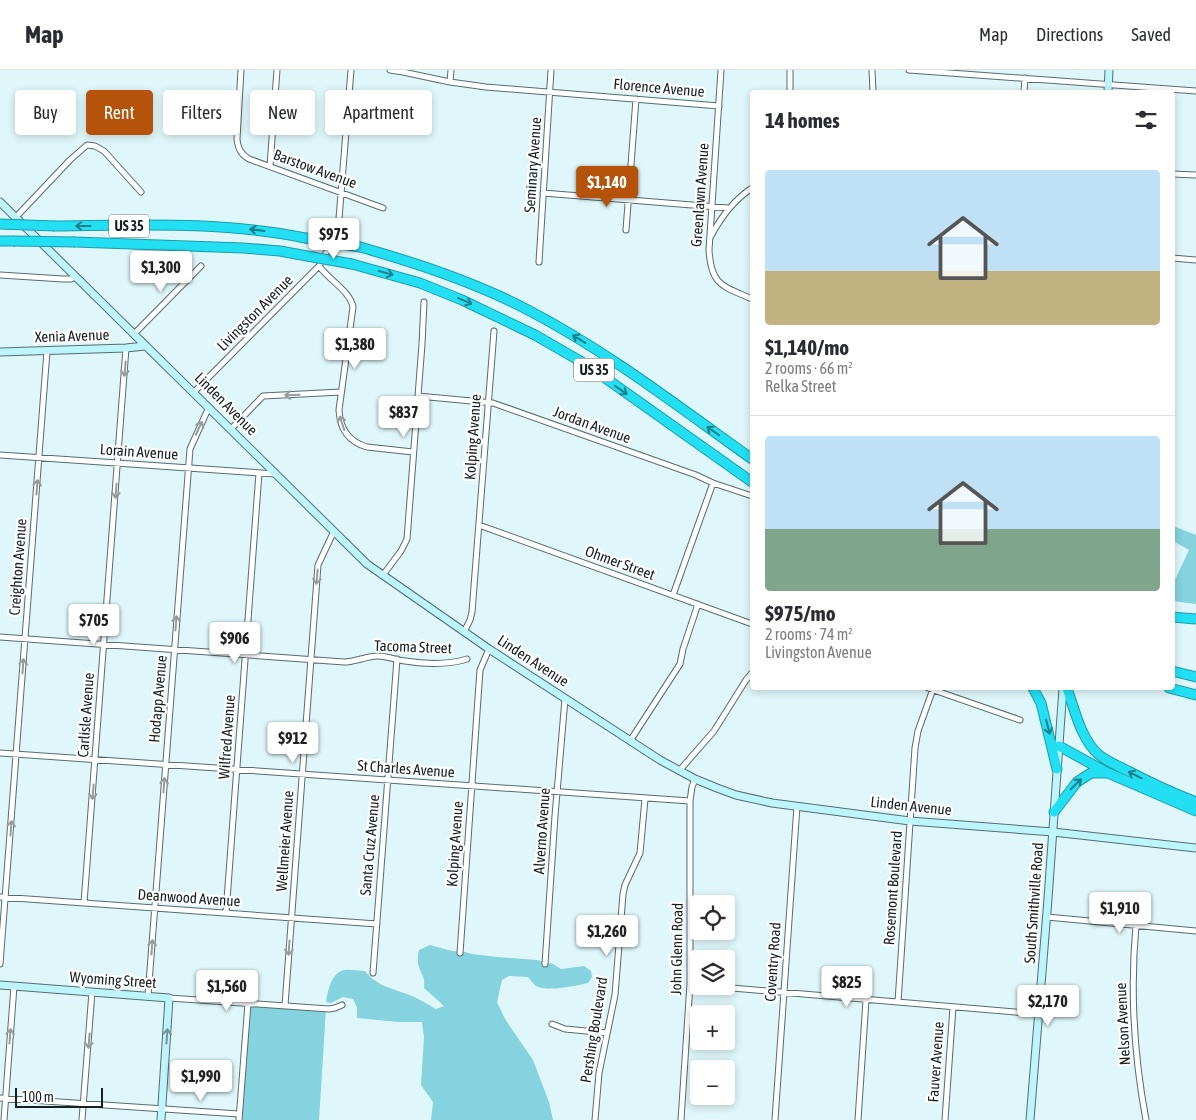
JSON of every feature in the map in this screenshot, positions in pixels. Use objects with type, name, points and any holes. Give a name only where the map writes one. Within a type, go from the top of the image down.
[{"type":"highway","name":"US 35","points":[[0,224],[202,226],[251,229],[360,247],[394,256],[480,288],[527,309],[579,338],[750,458]]},
{"type":"highway","name":"US 35","points":[[0,241],[75,242],[280,251],[352,264],[420,283],[462,300],[535,335],[586,365],[750,481]]},
{"type":"highway","points":[[1175,617],[1196,619]]},
{"type":"highway","points":[[1175,672],[1196,676]]},
{"type":"highway","points":[[1034,690],[1041,703],[1057,769]]},
{"type":"highway","points":[[1068,690],[1076,717],[1085,736],[1098,754],[1115,765],[1166,790],[1196,802]]},
{"type":"highway","points":[[1175,690],[1196,695]]},
{"type":"highway","points":[[1059,746],[1108,773],[1196,811]]},
{"type":"highway","points":[[1054,812],[1077,782],[1091,773],[1108,773]]},
{"type":"main road","points":[[1108,89],[1109,70]]},
{"type":"main road","name":"Linden Avenue","points":[[0,202],[367,564],[488,650],[679,771],[736,795],[772,803],[910,821],[1053,832],[1196,848]]},
{"type":"main road","name":"Xenia Avenue","points":[[0,352],[145,346]]},
{"type":"main road","name":"South Smithville Road","points":[[1030,1120],[1063,690]]},
{"type":"main road","name":"Wyoming Street","points":[[0,985],[169,998]]},
{"type":"main road","points":[[161,1120],[169,998]]},
{"type":"street","name":"Barstow Avenue","points":[[241,70],[237,140],[240,152],[249,159],[383,208]]},
{"type":"street","points":[[270,166],[277,70]]},
{"type":"street","name":"Livingston Avenue","points":[[194,392],[319,266],[338,231],[350,70]]},
{"type":"street","name":"Florence Avenue","points":[[390,70],[486,87],[718,106]]},
{"type":"street","points":[[450,82],[451,70]]},
{"type":"street","name":"Seminary Avenue","points":[[538,262],[551,70]]},
{"type":"street","name":"Greenlawn Avenue","points":[[721,70],[710,262],[712,271],[718,281],[732,291],[750,297]]},
{"type":"street","points":[[790,70],[790,90]]},
{"type":"street","points":[[872,70],[873,90]]},
{"type":"street","points":[[909,70],[1025,78],[1108,89],[1152,90]]},
{"type":"street","points":[[1024,90],[1025,78]]},
{"type":"street","points":[[1175,91],[1196,91]]},
{"type":"street","points":[[626,230],[636,99]]},
{"type":"street","points":[[16,217],[86,145],[99,147],[104,151],[141,192]]},
{"type":"street","points":[[1175,174],[1196,175]]},
{"type":"street","points":[[710,240],[729,208],[750,190]]},
{"type":"street","points":[[544,194],[729,208]]},
{"type":"street","points":[[1175,258],[1196,260]]},
{"type":"street","points":[[134,334],[201,266]]},
{"type":"street","points":[[319,266],[348,296],[353,307],[341,392],[339,417],[343,429],[350,438],[367,447],[413,452]]},
{"type":"street","points":[[0,275],[63,279],[76,277]]},
{"type":"street","points":[[383,575],[401,551],[407,539],[424,302]]},
{"type":"street","name":"Kolping Avenue","points":[[464,632],[472,612],[494,331]]},
{"type":"street","name":"Carlisle Avenue","points":[[84,903],[126,348]]},
{"type":"street","name":"Creighton Avenue","points":[[0,964],[3,897],[47,351]]},
{"type":"street","points":[[232,429],[263,396],[341,392]]},
{"type":"street","name":"Jordan Avenue","points":[[418,396],[493,403],[750,495]]},
{"type":"street","name":"Hodapp Avenue","points":[[148,996],[188,468],[191,445],[209,407]]},
{"type":"street","name":"Lorain Avenue","points":[[0,455],[277,474]]},
{"type":"street","name":"Wilfred Avenue","points":[[226,913],[259,473]]},
{"type":"street","points":[[673,596],[713,483]]},
{"type":"street","name":"Ohmer Street","points":[[479,526],[750,623]]},
{"type":"street","name":"Wellmeier Avenue","points":[[285,1006],[318,565],[334,531]]},
{"type":"street","points":[[630,741],[680,664],[698,604]]},
{"type":"street","name":"Tacoma Street","points":[[0,637],[351,662],[378,656],[403,661],[442,663],[458,662],[467,659]]},
{"type":"street","name":"Kolping Avenue","points":[[460,953],[480,670],[488,650]]},
{"type":"street","name":"Santa Cruz Avenue","points":[[373,973],[397,659]]},
{"type":"street","points":[[679,771],[714,731],[750,675]]},
{"type":"street","name":"Rosemont Boulevard","points":[[898,1002],[917,738],[930,690]]},
{"type":"street","points":[[937,690],[1020,720]]},
{"type":"street","name":"Alverno Avenue","points":[[544,964],[565,699]]},
{"type":"street","name":"St Charles Avenue","points":[[0,753],[690,801]]},
{"type":"street","name":"John Glenn Road","points":[[690,950],[690,794],[695,779]]},
{"type":"street","name":"Pershing Boulevard","points":[[595,1120],[599,1073],[615,994],[622,894],[640,853],[645,799]]},
{"type":"street","name":"Coventry Road","points":[[774,1120],[797,806]]},
{"type":"street","name":"Deanwood Avenue","points":[[3,897],[377,924]]},
{"type":"street","points":[[1047,917],[1196,931]]},
{"type":"street","name":"Nelson Avenue","points":[[1136,925],[1133,970],[1134,1033],[1146,1120]]},
{"type":"street","name":"John Glenn Road","points":[[681,1120],[690,984]]},
{"type":"street","points":[[4,1120],[3,1098],[14,986]]},
{"type":"street","points":[[735,988],[1038,1014]]},
{"type":"street","points":[[82,1120],[92,992]]},
{"type":"street","name":"Wyoming Street","points":[[169,998],[329,1009],[342,1005]]},
{"type":"street","points":[[858,1120],[866,1000]]},
{"type":"street","points":[[3,1098],[162,1109],[239,1117],[248,1003]]},
{"type":"street","name":"Fauver Avenue","points":[[945,1120],[953,1007]]},
{"type":"street","points":[[552,1024],[565,1029],[606,1034]]},
{"type":"shaded area","points":[[1175,527],[1196,535],[1196,604],[1175,601],[1175,580],[1189,550],[1175,542]]},
{"type":"shaded area","points":[[430,945],[472,954],[537,960],[553,964],[561,969],[584,966],[591,971],[592,977],[588,983],[562,988],[541,988],[536,986],[528,977],[509,976],[502,980],[497,1002],[505,1019],[533,1060],[549,1102],[553,1120],[431,1120],[433,1102],[421,1085],[424,1037],[422,1022],[357,1018],[357,1007],[353,999],[343,997],[331,1003],[326,1002],[333,979],[340,972],[349,970],[365,971],[379,983],[415,997],[436,1009],[444,1006],[424,988],[424,978],[418,965],[419,950]]},
{"type":"shaded area","points":[[248,1003],[326,1009],[319,1120],[239,1120]]}]
